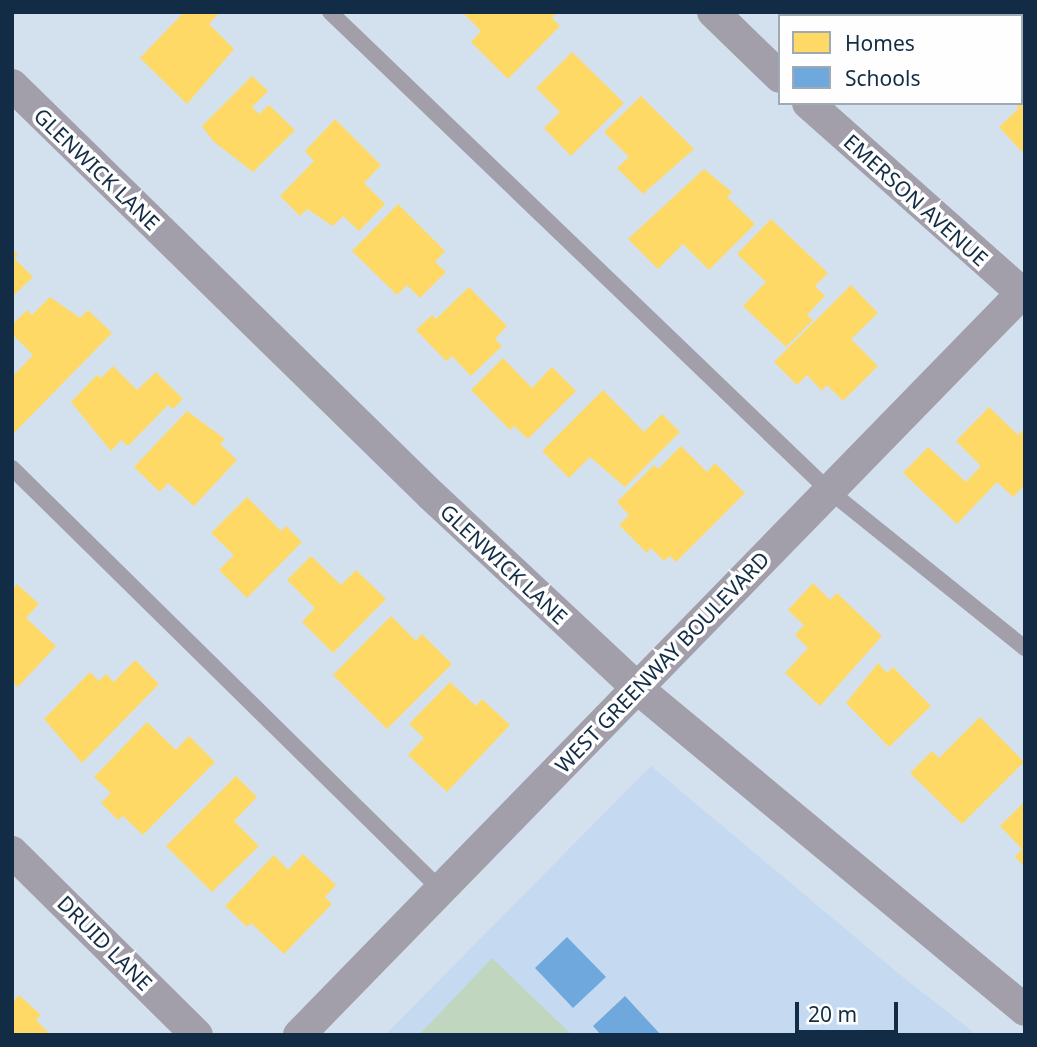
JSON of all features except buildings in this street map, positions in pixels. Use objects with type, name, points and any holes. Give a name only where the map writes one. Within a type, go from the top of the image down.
[{"type":"street","points":[[713,12],[778,75]]},
{"type":"street","name":"GLENWICK LANE","points":[[12,85],[431,495],[637,688],[1025,1010]]},
{"type":"street","name":"EMERSON AVENUE","points":[[810,105],[1024,293]]},
{"type":"street","name":"WEST GREENWAY BOULEVARD","points":[[299,1035],[827,489],[1024,293]]},
{"type":"street","name":"DRUID LANE","points":[[12,852],[197,1035]]},
{"type":"lane","points":[[330,12],[827,489],[1025,648]]},
{"type":"lane","points":[[12,468],[440,889]]},
{"type":"shaded area","points":[[651,766],[904,978],[977,1035],[385,1035]]},
{"type":"green space","points":[[492,958],[572,1035],[419,1035]]}]
